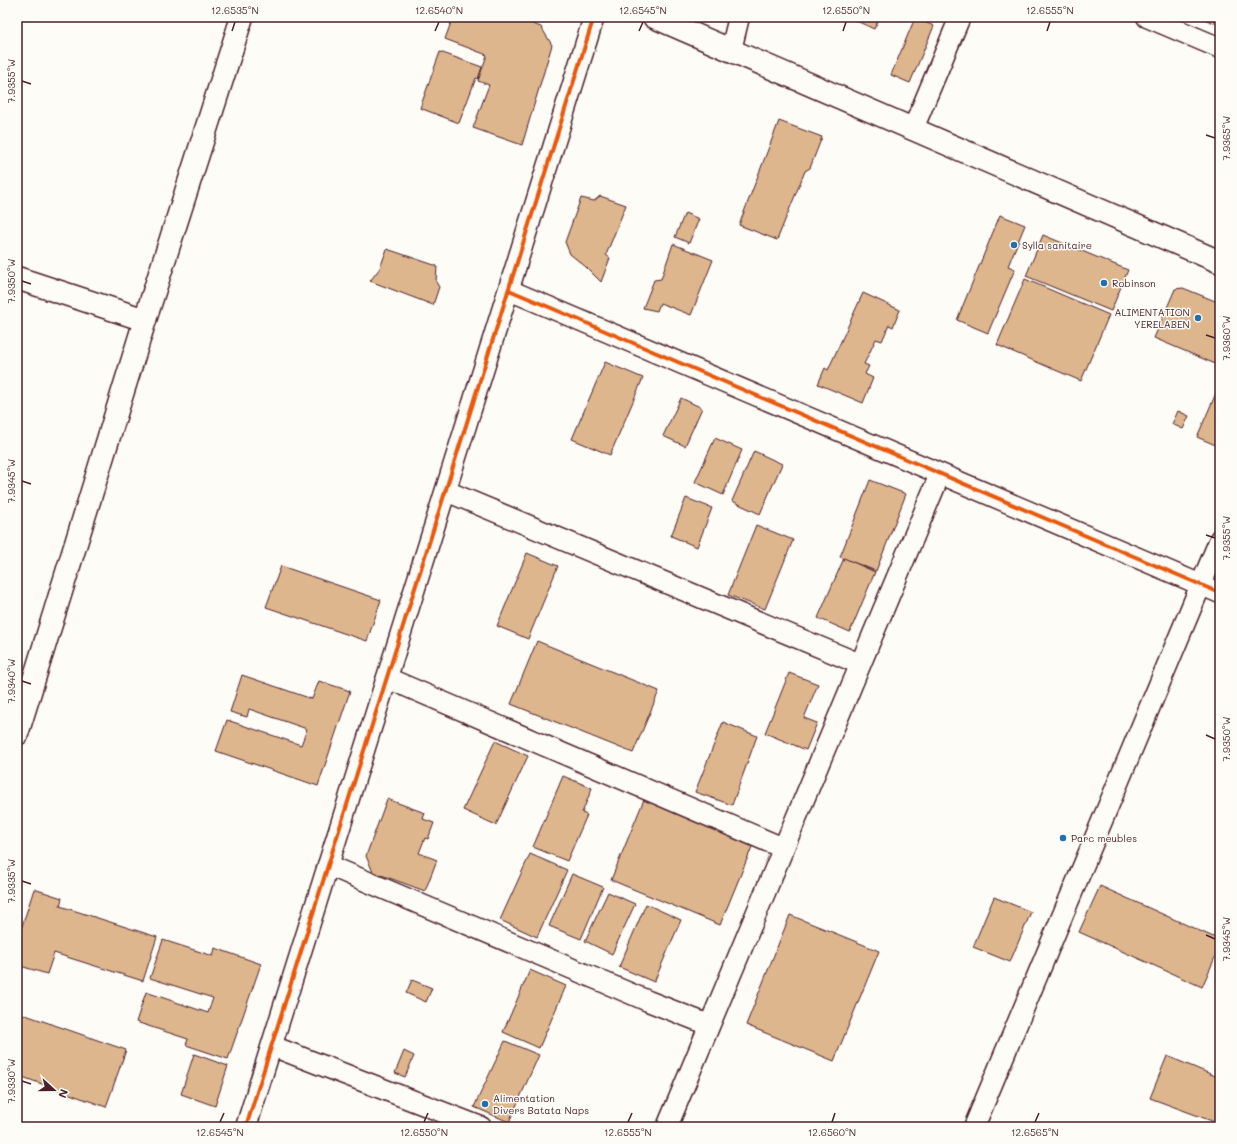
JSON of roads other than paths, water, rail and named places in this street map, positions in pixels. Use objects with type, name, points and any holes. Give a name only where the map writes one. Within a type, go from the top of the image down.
[{"type":"street","points":[[17,734],[145,320],[242,17]]},
{"type":"street","points":[[246,1127],[594,17]]},
{"type":"street","points":[[654,17],[1220,262]]},
{"type":"street","points":[[731,50],[739,17]]},
{"type":"street","points":[[913,129],[960,17]]},
{"type":"street","points":[[1147,17],[1220,48]]},
{"type":"street","points":[[17,278],[145,320]]},
{"type":"street","points":[[509,290],[1220,593]]},
{"type":"street","points":[[667,1127],[940,474]]},
{"type":"street","points":[[446,491],[860,664]]},
{"type":"street","points":[[974,1127],[1220,539]]},
{"type":"street","points":[[387,678],[783,848]]},
{"type":"street","points":[[328,865],[648,1001],[709,1025]]},
{"type":"street","points":[[272,1046],[481,1127]]},
{"type":"place","name":"Sylla sanitaire","points":[[1014,245]]},
{"type":"place","name":"Robinson","points":[[1104,283]]},
{"type":"place","name":"ALIMENTATION YERELABEN","points":[[1198,318]]},
{"type":"place","name":"Parc meubles","points":[[1063,838]]},
{"type":"place","name":"Alimentation Divers Batata Naps","points":[[485,1104]]}]
